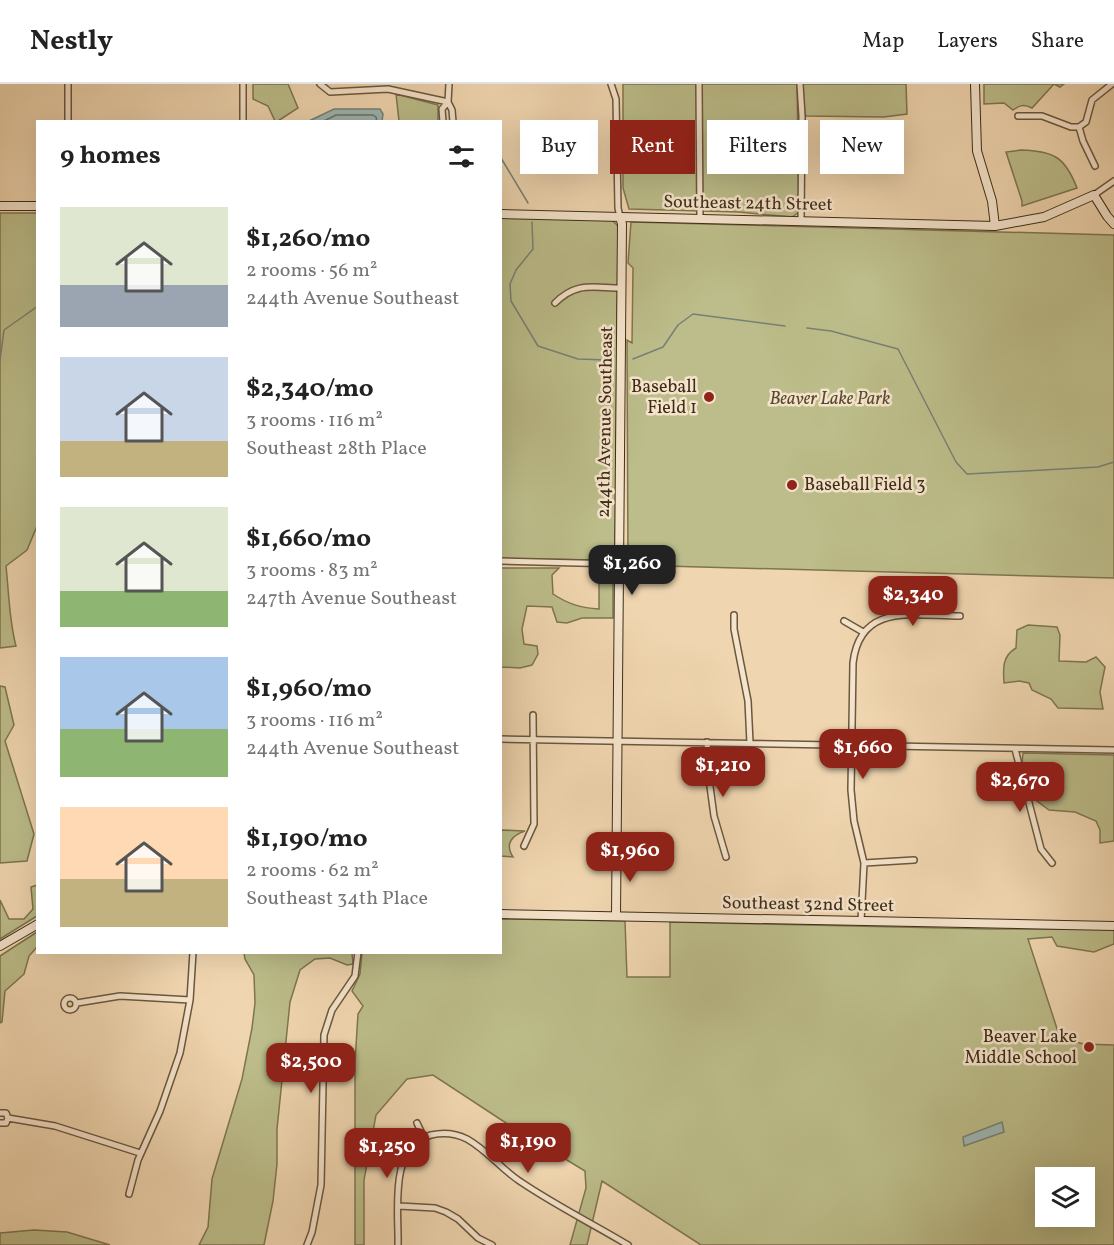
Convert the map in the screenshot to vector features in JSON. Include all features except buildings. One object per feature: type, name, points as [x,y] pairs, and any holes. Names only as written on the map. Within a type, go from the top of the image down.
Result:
[{"type":"street","points":[[68,84],[68,120]]},
{"type":"street","points":[[243,84],[243,120]]},
{"type":"street","points":[[320,84],[326,90],[336,92],[388,89],[448,102]]},
{"type":"street","points":[[449,84],[448,102],[453,120]]},
{"type":"street","points":[[611,84],[616,99],[620,217]]},
{"type":"street","points":[[699,84],[700,218]]},
{"type":"street","points":[[800,84],[801,220]]},
{"type":"street","points":[[975,84],[977,151],[992,201],[995,225]]},
{"type":"street","points":[[1018,116],[1042,116],[1071,127],[1079,127],[1086,122],[1092,100],[1112,84]]},
{"type":"street","points":[[442,120],[442,109],[448,102]]},
{"type":"street","points":[[1079,127],[1095,166]]},
{"type":"street","points":[[1114,181],[1094,195],[1114,224]]},
{"type":"street","name":"Southeast 24th Street","points":[[502,214],[995,225],[1044,218],[1094,195]]},
{"type":"street","points":[[0,206],[36,206]]},
{"type":"street","name":"244th Avenue Southeast","points":[[616,916],[622,288],[622,224],[620,217]]},
{"type":"street","points":[[555,303],[569,291],[579,288],[622,288]]},
{"type":"street","points":[[502,561],[619,564]]},
{"type":"street","points":[[734,615],[734,629],[748,701],[750,743]]},
{"type":"street","points":[[861,921],[864,863],[852,808],[853,663],[856,643],[872,624],[887,617],[960,616]]},
{"type":"street","points":[[844,621],[863,632]]},
{"type":"street","points":[[524,846],[534,824],[533,715]]},
{"type":"street","points":[[502,739],[1114,750]]},
{"type":"street","points":[[707,742],[714,816],[726,857]]},
{"type":"street","points":[[1015,749],[1041,849],[1052,863]]},
{"type":"street","points":[[864,863],[914,860]]},
{"type":"street","name":"Southeast 32nd Street","points":[[502,914],[1114,926]]},
{"type":"street","points":[[0,946],[36,925]]},
{"type":"street","points":[[129,1194],[140,1154],[160,1111],[180,1053],[189,1000],[193,954]]},
{"type":"street","points":[[307,1245],[321,1185],[324,1035],[332,1010],[355,976],[358,954]]},
{"type":"street","points":[[77,1003],[120,996],[189,1000]]},
{"type":"street","points":[[0,1113],[6,1113],[8,1118]]},
{"type":"street","points":[[8,1118],[55,1126],[140,1154]]},
{"type":"street","points":[[0,1124],[6,1123],[8,1118]]},
{"type":"street","points":[[417,1123],[425,1137]]},
{"type":"street","points":[[398,1245],[399,1181],[402,1162],[409,1150],[425,1137],[444,1133],[464,1138],[519,1182],[628,1245]]},
{"type":"street","points":[[399,1206],[440,1209],[458,1219],[472,1234],[492,1245]]},
{"type":"green space","points":[[253,84],[288,84],[298,108],[280,120],[275,120],[268,106],[253,99]]},
{"type":"green space","points":[[623,84],[797,84],[798,120],[707,120],[707,174],[798,174],[799,212],[792,217],[738,212],[629,209],[623,188],[623,174],[695,174],[695,120],[623,120]]},
{"type":"green space","points":[[802,84],[906,84],[907,114],[884,117],[806,116],[802,105]]},
{"type":"green space","points":[[984,84],[1054,84],[1032,108],[1022,106],[1013,110],[1004,103],[984,104]]},
{"type":"green space","points":[[396,94],[438,105],[438,120],[399,120]]},
{"type":"green space","points":[[1021,150],[1042,152],[1057,158],[1068,169],[1077,188],[1022,206],[1006,152]]},
{"type":"green space","points":[[0,213],[36,213],[36,528],[27,550],[6,566],[16,646],[0,648]]},
{"type":"green space","points":[[502,218],[612,220],[618,226],[615,555],[610,560],[502,559]]},
{"type":"green space","name":"Beaver Lake Park","points":[[631,222],[1114,235],[1114,578],[628,565],[627,340],[632,343],[633,268],[628,263]]},
{"type":"green space","points":[[601,567],[610,568],[613,576],[613,618],[582,618],[567,623],[557,622],[552,607],[527,606],[522,629],[524,644],[537,646],[538,654],[532,665],[520,668],[502,667],[502,568],[559,568],[552,575],[553,594],[575,605],[599,609]]},
{"type":"green space","points":[[1028,625],[1057,627],[1060,635],[1059,661],[1086,662],[1096,657],[1105,667],[1100,692],[1103,709],[1058,708],[1051,699],[1032,690],[1029,683],[1019,681],[1004,683],[1004,663],[1011,651],[1016,648],[1017,630]]},
{"type":"green space","points":[[0,686],[5,687],[14,725],[5,741],[34,834],[27,861],[0,863]]},
{"type":"green space","points":[[1023,753],[1114,755],[1114,841],[1100,843],[1100,830],[1096,821],[1075,812],[1049,810],[1033,798],[1022,764]]},
{"type":"green space","points":[[502,830],[525,831],[511,840],[509,848],[513,857],[502,856]]},
{"type":"green space","points":[[36,885],[36,917],[0,939],[0,900],[9,919],[24,919],[33,909],[31,887]]},
{"type":"green space","points":[[502,919],[625,921],[627,977],[670,977],[670,922],[988,929],[1114,929],[1114,944],[1094,952],[1057,946],[1052,937],[1028,939],[1060,1038],[1084,1044],[1114,1045],[1114,1245],[701,1245],[602,1181],[587,1245],[570,1245],[586,1188],[585,1171],[433,1075],[407,1079],[376,1115],[364,1180],[364,1245],[355,1245],[355,1062],[358,1014],[363,1006],[352,991],[360,974],[362,954],[502,954]]},
{"type":"green space","points":[[36,933],[36,948],[29,956],[24,974],[5,991],[2,1022],[0,1023],[0,956]]},
{"type":"green space","points":[[244,954],[352,954],[353,964],[347,965],[330,958],[315,959],[300,970],[290,1002],[277,1129],[277,1164],[273,1201],[264,1245],[199,1245],[208,1227],[212,1179],[242,1079],[252,1028],[255,1003],[254,975]]},
{"type":"green space","points":[[34,1230],[67,1232],[110,1245],[0,1245],[0,1233]]},
{"type":"water","points":[[334,109],[380,109],[383,114],[382,120],[311,120]]},
{"type":"water","points":[[1002,1122],[1004,1132],[964,1146],[963,1137]]},
{"type":"waterway","points":[[502,160],[528,203]]},
{"type":"waterway","points":[[532,222],[533,249],[516,270],[510,284],[511,301],[538,346],[578,359],[606,360]]},
{"type":"waterway","points":[[0,360],[4,330],[36,307]]},
{"type":"waterway","points":[[633,359],[663,347],[678,325],[693,314],[785,326]]},
{"type":"waterway","points":[[807,328],[831,331],[898,349],[956,462],[967,474],[1098,467],[1114,462]]},
{"type":"place","name":"Baseball Field 1","points":[[709,397]]},
{"type":"place","name":"Baseball Field 3","points":[[792,485]]},
{"type":"place","name":"Beaver Lake Middle School","points":[[1089,1047]]}]
